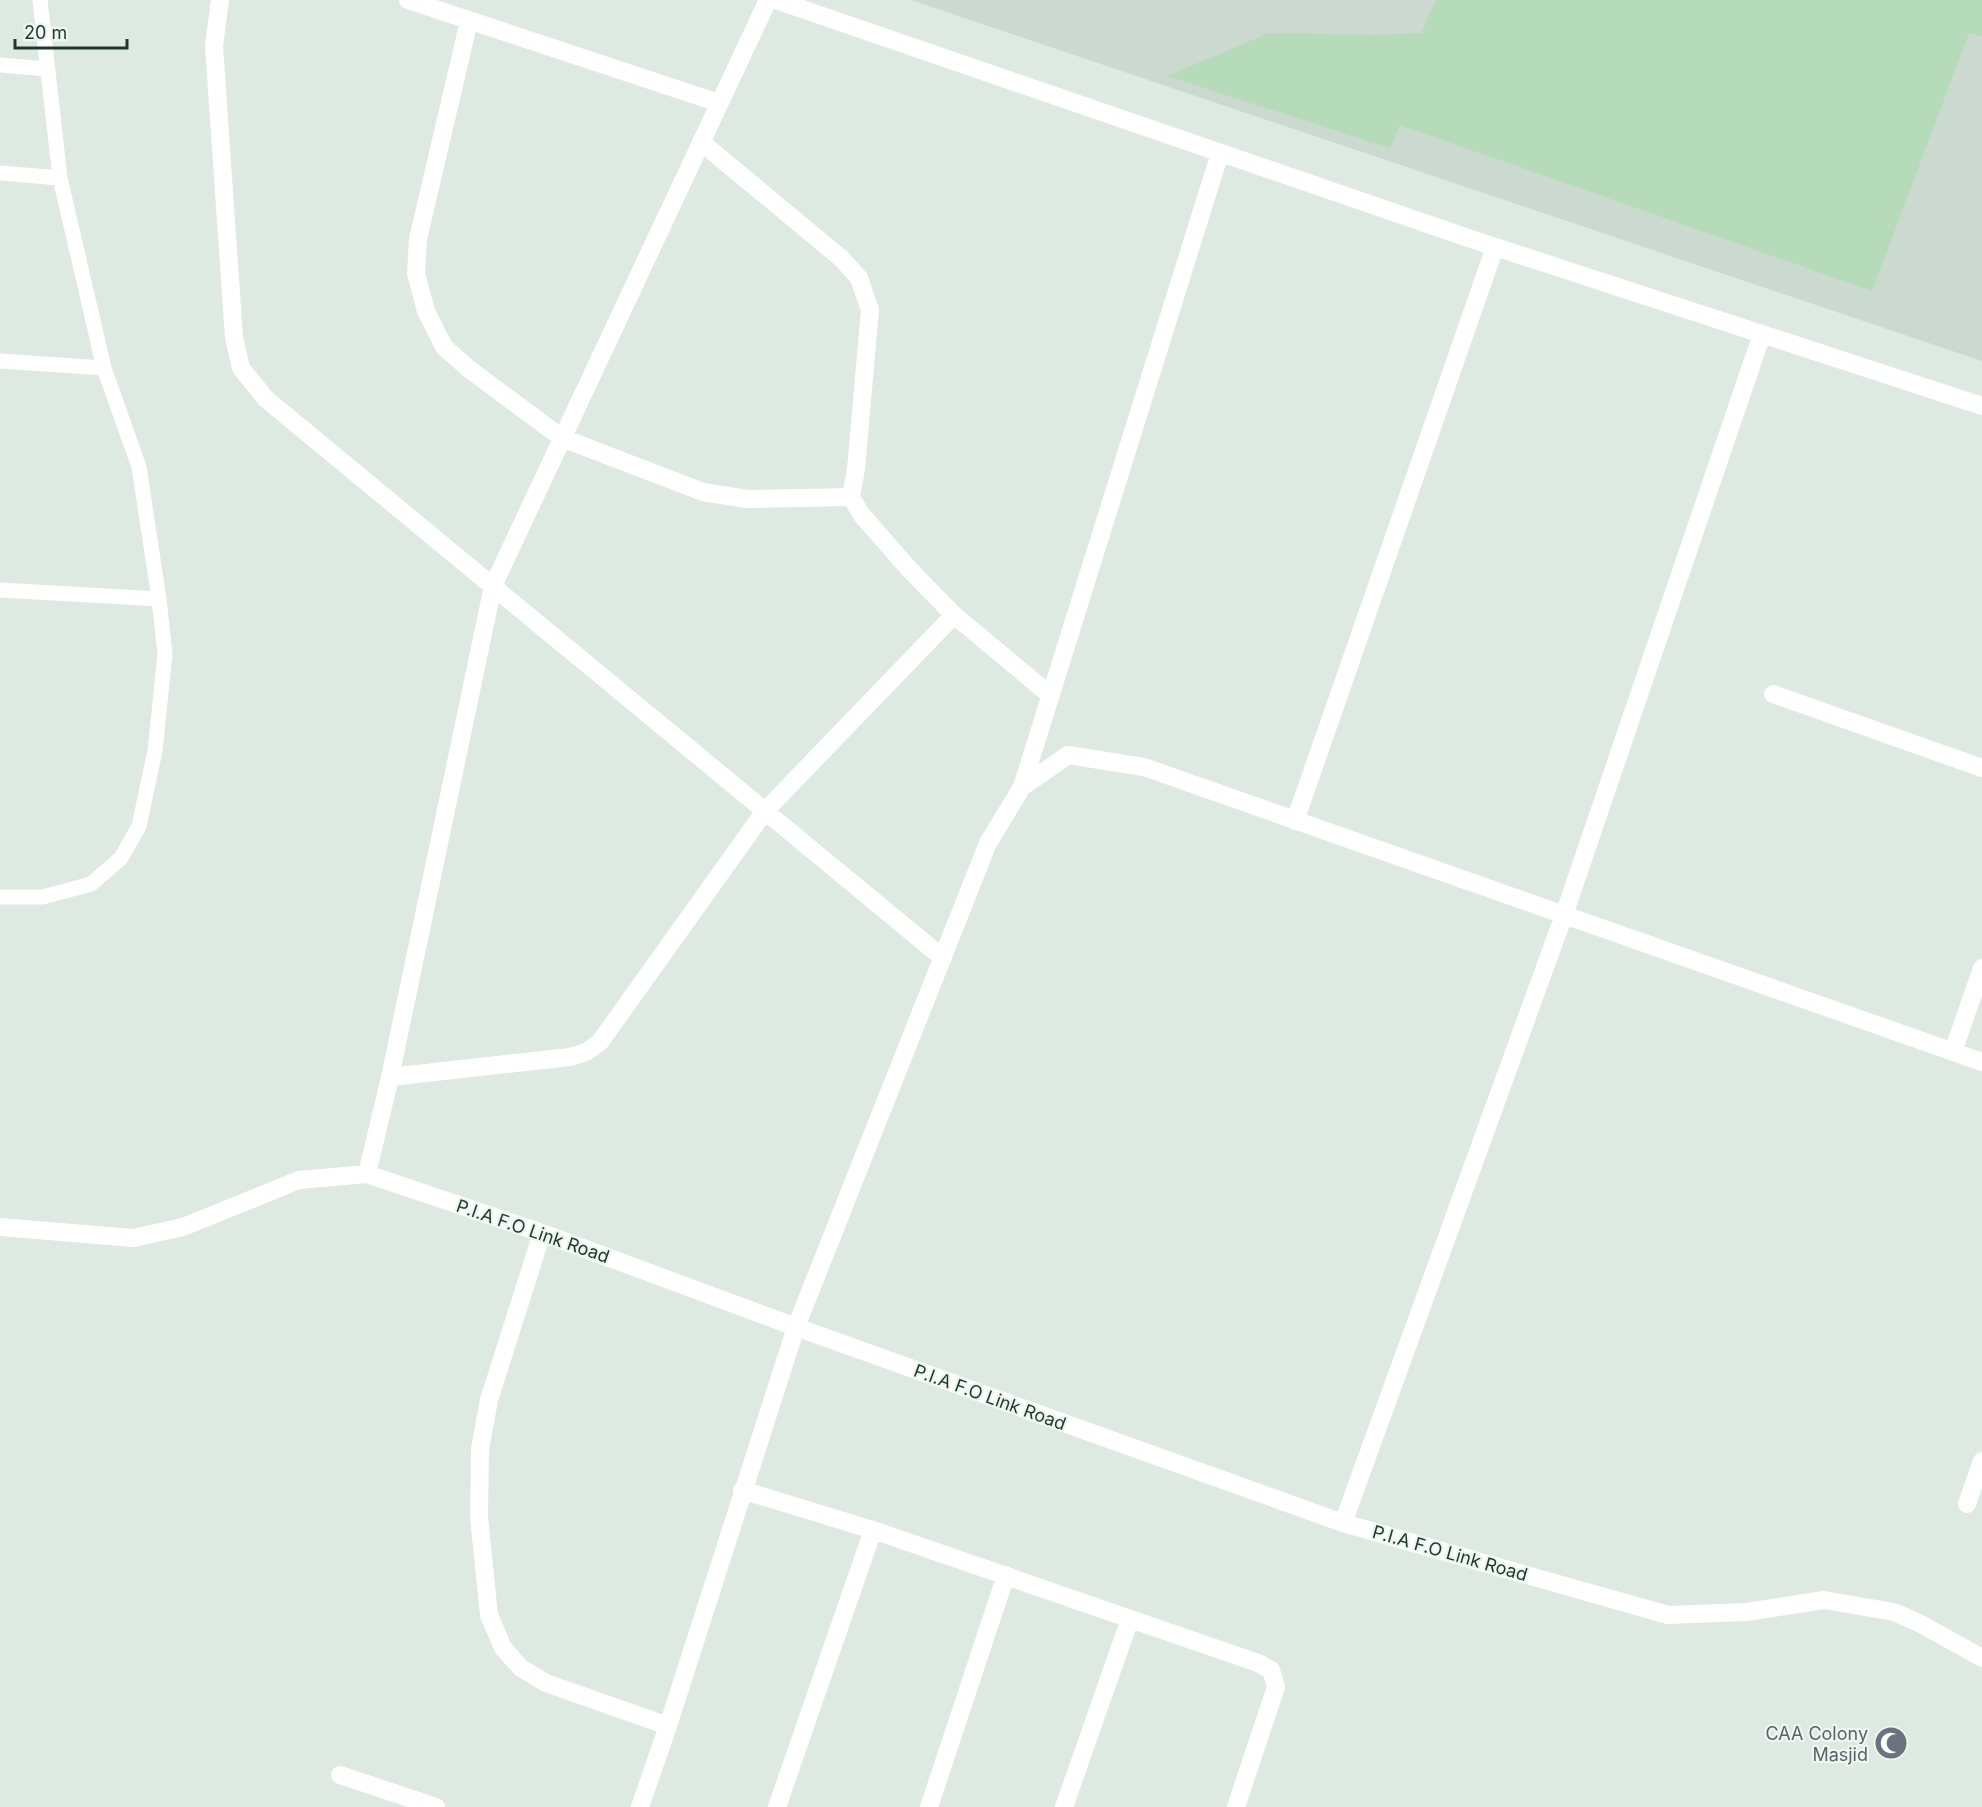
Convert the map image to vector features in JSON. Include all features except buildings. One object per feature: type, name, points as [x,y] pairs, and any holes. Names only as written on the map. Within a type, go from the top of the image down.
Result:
[{"type":"street","points":[[220,0],[214,46],[234,338],[241,368],[266,399],[943,958]]},
{"type":"street","points":[[408,0],[719,104]]},
{"type":"street","points":[[367,1174],[390,1077],[493,586],[768,0]]},
{"type":"street","points":[[776,0],[1494,247],[1982,406]]},
{"type":"street","points":[[469,21],[418,239],[416,274],[426,311],[444,347],[469,369],[562,438],[703,492],[747,499],[851,496]]},
{"type":"street","points":[[701,142],[842,259],[859,278],[870,310],[856,469],[851,496],[861,514],[910,570],[954,615],[1050,695]]},
{"type":"street","points":[[640,1807],[796,1327],[988,843],[1022,787],[1220,153]]},
{"type":"street","points":[[1295,821],[1494,247]]},
{"type":"street","points":[[1343,1523],[1564,915],[1762,334]]},
{"type":"street","points":[[390,1077],[570,1057],[586,1052],[600,1042],[765,811],[954,615]]},
{"type":"street","points":[[1773,694],[1982,768]]},
{"type":"street","points":[[1022,787],[1068,755],[1144,767],[1982,1062]]},
{"type":"street","points":[[1953,1052],[1982,968]]},
{"type":"street","name":"P.I.A F.O Link Road","points":[[0,1227],[133,1238],[183,1227],[299,1180],[367,1174],[542,1233],[796,1327],[1343,1523],[1668,1615],[1746,1612],[1824,1600],[1894,1612],[1919,1623],[1982,1658]]},
{"type":"street","points":[[542,1233],[489,1400],[480,1449],[479,1516],[489,1615],[503,1648],[521,1668],[546,1683],[668,1726]]},
{"type":"street","points":[[1967,1504],[1982,1461]]},
{"type":"street","points":[[742,1490],[873,1530],[1006,1575],[1258,1663],[1271,1670],[1276,1687],[1236,1807]]},
{"type":"street","points":[[777,1807],[873,1530]]},
{"type":"street","points":[[929,1807],[1006,1575]]},
{"type":"street","points":[[1064,1807],[1130,1619]]},
{"type":"street","points":[[340,1775],[436,1807]]},
{"type":"lane","points":[[0,897],[43,897],[91,884],[121,858],[139,826],[155,751],[165,654],[139,467],[104,368],[60,178],[40,0]]},
{"type":"lane","points":[[0,64],[48,69]]},
{"type":"lane","points":[[0,173],[60,178]]},
{"type":"lane","points":[[0,361],[104,368]]},
{"type":"lane","points":[[0,590],[159,598]]},
{"type":"shaded area","points":[[911,0],[1982,0],[1982,361]]},
{"type":"green space","points":[[1436,0],[1982,0],[1982,36],[1969,33],[1872,291],[1400,125],[1390,148],[1167,76],[1269,33],[1376,35],[1421,33]]},
{"type":"place","name":"CAA Colony Masjid","points":[[1891,1743]]}]
